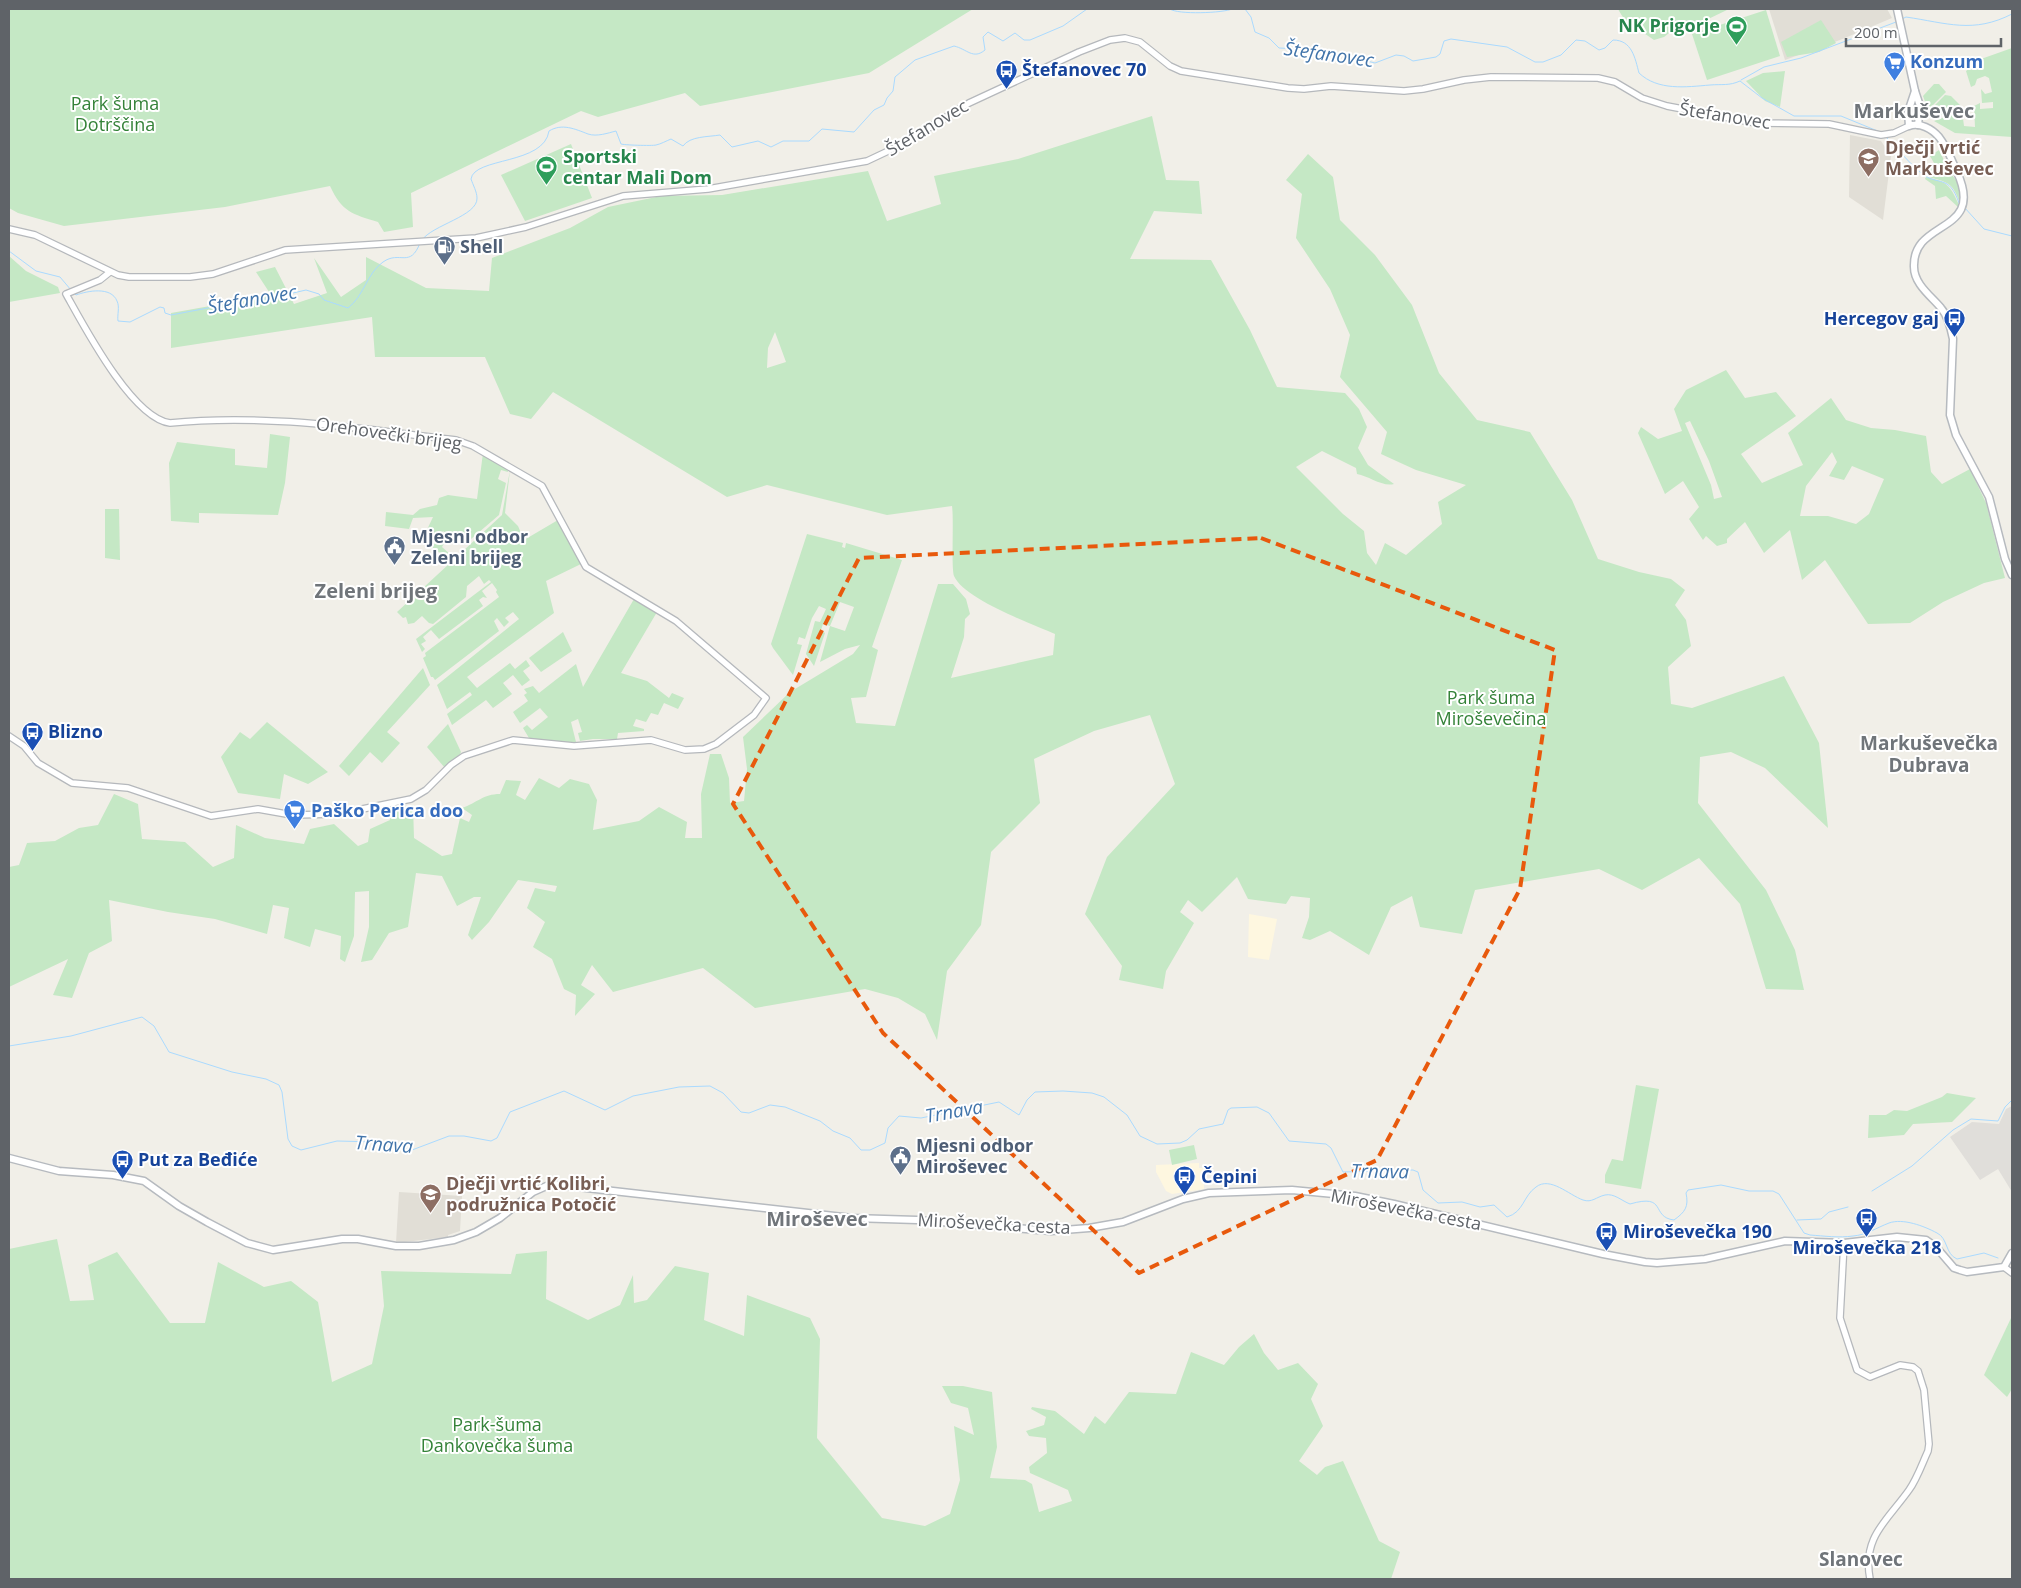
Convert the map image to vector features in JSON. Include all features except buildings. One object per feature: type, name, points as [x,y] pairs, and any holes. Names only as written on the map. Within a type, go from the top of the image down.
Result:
[{"type":"main road","points":[[1897,9],[1915,90],[1920,104],[1918,125]]},
{"type":"main road","points":[[1915,90],[1910,104],[1909,126],[1918,125],[1928,128],[1939,137],[1960,179],[1964,194],[1963,207],[1923,242],[1917,250],[1914,268],[1916,278],[1942,309],[1952,330],[1950,415],[1956,435],[1989,496],[2005,559],[2012,575]]},
{"type":"main road","points":[[1910,104],[1920,104]]},
{"type":"main road","name":"Miroševečka cesta","points":[[9,1158],[59,1171],[113,1175],[144,1181],[179,1206],[207,1222],[247,1243],[273,1250],[342,1239],[358,1239],[396,1246],[419,1246],[454,1240],[476,1232],[500,1218],[533,1192],[551,1184],[852,1218],[917,1220],[1051,1231],[1089,1228],[1124,1222],[1183,1199],[1209,1193],[1292,1190],[1355,1196],[1386,1202],[1602,1254],[1657,1263],[1705,1259],[1785,1241],[1844,1244],[1897,1237],[1921,1238],[1931,1243],[1948,1262],[1967,1272],[2004,1267]]},
{"type":"main road","points":[[2004,1267],[2012,1253]]},
{"type":"street","name":"Štefanovec","points":[[110,272],[129,277],[190,277],[213,274],[285,250],[455,241],[501,234],[623,196],[708,188],[867,161],[903,144],[969,103],[1079,52],[1118,39],[1130,39],[1145,44],[1163,61],[1181,71],[1288,88],[1304,89],[1331,86],[1404,91],[1491,77],[1598,78],[1615,82],[1650,101],[1756,124],[1829,124],[1881,135],[1909,126]]},
{"type":"street","points":[[9,229],[35,235],[110,272]]},
{"type":"street","name":"Orehovečki brijeg","points":[[9,736],[24,746],[38,762],[67,781],[80,785],[111,785],[134,789],[211,816],[258,809],[292,815],[344,814],[410,799],[426,790],[451,765],[464,756],[513,740],[574,746],[651,740],[685,750],[704,749],[716,744],[754,715],[766,698],[676,621],[586,567],[542,486],[481,451],[456,440],[308,422],[268,419],[163,422],[120,383],[70,292],[100,280],[110,272]]},
{"type":"street","points":[[1844,1244],[1840,1318],[1853,1361],[1857,1370],[1870,1377],[1900,1365],[1913,1367],[1918,1371],[1924,1390],[1929,1444],[1928,1451],[1910,1490],[1885,1519],[1870,1545],[1867,1565],[1870,1579]]},
{"type":"street","points":[[2004,1267],[2012,1273]]},
{"type":"highlighted area","points":[[1261,538],[1555,650],[1520,889],[1377,1160],[1139,1273],[883,1033],[733,804],[859,558]]},
{"type":"shaded area","points":[[1769,9],[1887,9],[1892,18],[1785,60]]},
{"type":"shaded area","name":"Dječji vrtić Markuševec","points":[[1850,135],[1881,141],[1891,156],[1883,220],[1849,197]]},
{"type":"shaded area","points":[[1249,914],[1277,919],[1269,960],[1248,957]]},
{"type":"shaded area","points":[[2012,1106],[2012,1192],[1998,1169],[1980,1180],[1950,1137],[1972,1122],[1999,1124],[2006,1109]]},
{"type":"shaded area","points":[[1199,1163],[1199,1168],[1204,1168],[1204,1189],[1172,1194],[1166,1191],[1156,1172],[1156,1165]]},
{"type":"shaded area","name":"Dječji vrtić Kolibri, podružnica Potočić","points":[[399,1192],[462,1196],[460,1231],[448,1235],[448,1237],[396,1243]]},
{"type":"green space","name":"Park šuma Dotrščina","points":[[9,9],[973,9],[869,73],[700,106],[685,93],[598,117],[581,111],[411,193],[413,227],[384,232],[378,222],[361,217],[344,207],[334,195],[330,186],[225,207],[64,226],[18,213],[9,208]]},
{"type":"green space","points":[[1618,9],[1729,9],[1700,23],[1700,28],[1673,30],[1664,37],[1654,40],[1629,24]]},
{"type":"green space","name":"NK Prigorje","points":[[1766,10],[1780,56],[1707,80],[1692,34]]},
{"type":"green space","points":[[1821,20],[1836,43],[1819,52],[1787,57],[1781,42]]},
{"type":"green space","points":[[2012,48],[2012,137],[1955,133],[1934,121],[1962,111],[1964,126],[1975,127],[1974,106],[1980,103],[1980,109],[1993,108],[1993,102],[1982,103],[1981,89],[1985,94],[1992,92],[1989,78],[1985,76],[1977,79],[1975,85],[1971,87],[1966,71],[1970,68],[1967,64]]},
{"type":"green space","points":[[1785,71],[1780,107],[1765,101],[1746,81],[1763,73]]},
{"type":"green space","points":[[1934,84],[1939,84],[1946,92],[1928,110],[1923,96]]},
{"type":"green space","points":[[1945,95],[1951,96],[1961,106],[1960,109],[1938,116],[1945,109],[1936,111],[1934,106]]},
{"type":"green space","name":"Park šuma Miroševečina","points":[[1152,116],[1166,180],[1199,181],[1202,214],[1154,211],[1130,259],[1211,260],[1250,330],[1277,387],[1345,393],[1359,409],[1367,427],[1358,448],[1368,465],[1394,484],[1380,483],[1357,474],[1356,468],[1322,451],[1296,467],[1343,514],[1364,531],[1367,553],[1376,565],[1385,543],[1406,555],[1442,524],[1438,502],[1466,485],[1416,470],[1381,454],[1387,432],[1340,377],[1350,335],[1330,289],[1296,238],[1302,194],[1286,180],[1308,154],[1333,177],[1340,220],[1375,255],[1412,305],[1439,373],[1477,420],[1530,432],[1572,500],[1598,559],[1639,572],[1671,579],[1685,590],[1675,605],[1686,620],[1691,646],[1668,667],[1671,704],[1692,708],[1784,676],[1819,743],[1828,828],[1765,768],[1731,752],[1700,757],[1698,803],[1766,890],[1795,950],[1804,990],[1766,989],[1740,904],[1699,858],[1642,890],[1599,869],[1475,890],[1462,934],[1420,927],[1412,896],[1391,907],[1369,955],[1330,931],[1310,940],[1302,938],[1309,917],[1310,898],[1291,896],[1286,904],[1248,899],[1237,877],[1202,912],[1188,900],[1180,912],[1194,923],[1166,971],[1163,989],[1119,980],[1122,966],[1085,914],[1107,857],[1175,784],[1150,715],[1094,731],[1034,759],[1040,803],[991,852],[981,925],[947,971],[937,1040],[925,1014],[898,998],[865,989],[755,1008],[703,968],[613,992],[592,965],[581,985],[595,994],[575,1016],[576,995],[564,989],[552,959],[533,947],[545,922],[527,908],[535,888],[555,892],[557,886],[518,880],[489,922],[472,940],[468,935],[481,897],[474,897],[457,906],[442,876],[416,873],[408,927],[389,933],[372,960],[361,962],[369,927],[369,891],[355,892],[354,936],[345,962],[340,959],[341,936],[315,929],[310,947],[284,938],[289,908],[273,905],[267,934],[215,919],[109,900],[112,941],[89,953],[72,998],[53,995],[68,959],[9,987],[9,867],[19,865],[27,843],[55,841],[79,828],[98,825],[114,794],[138,804],[142,839],[185,842],[213,867],[234,858],[236,825],[265,838],[304,844],[310,829],[334,824],[358,846],[368,842],[370,829],[390,820],[388,811],[413,805],[414,838],[442,856],[452,854],[460,818],[469,822],[472,815],[462,808],[484,797],[500,794],[506,780],[521,781],[516,795],[525,800],[539,778],[559,788],[570,779],[589,784],[597,800],[593,830],[639,821],[659,807],[687,822],[685,838],[702,838],[701,794],[710,754],[721,754],[729,778],[730,803],[744,801],[747,769],[743,737],[790,692],[853,654],[860,645],[845,649],[820,662],[830,626],[823,624],[821,630],[825,633],[814,666],[806,654],[815,621],[820,622],[826,609],[819,606],[812,618],[805,639],[799,637],[797,644],[802,645],[793,675],[771,644],[807,534],[843,543],[842,547],[845,548],[846,543],[902,560],[872,647],[878,650],[866,697],[851,698],[856,723],[895,726],[938,584],[953,584],[966,599],[970,614],[965,619],[964,637],[951,678],[1053,655],[1055,634],[984,602],[960,585],[954,576],[952,506],[887,515],[767,485],[727,497],[553,392],[531,419],[510,414],[485,357],[375,357],[372,317],[171,348],[171,313],[271,295],[256,272],[275,267],[294,304],[327,293],[314,258],[341,297],[366,280],[366,257],[426,288],[489,291],[492,258],[570,228],[608,207],[661,196],[722,195],[868,171],[887,221],[941,204],[934,176],[1018,159]],"holes":[[[775,332],[786,362],[767,368],[768,348]],[[840,602],[854,607],[845,631],[830,626]]]},
{"type":"green space","name":"Sportski centar Mali Dom","points":[[571,144],[592,198],[525,221],[501,175]]},
{"type":"green space","points":[[1939,150],[1946,164],[1943,165],[1945,169],[1948,169],[1958,183],[1962,200],[1959,201],[1953,189],[1947,183],[1926,176],[1934,163],[1930,156]]},
{"type":"green space","points":[[1926,177],[1947,185],[1956,198],[1958,207],[1946,196],[1936,199],[1935,186],[1925,179]]},
{"type":"green space","points":[[9,256],[26,271],[58,287],[60,293],[9,302]]},
{"type":"green space","points":[[1726,370],[1745,398],[1776,392],[1796,416],[1741,454],[1762,483],[1803,465],[1788,433],[1831,398],[1846,420],[1871,428],[1926,436],[1931,472],[1942,484],[1970,469],[1986,503],[2005,578],[1984,583],[1943,602],[1910,623],[1868,624],[1825,560],[1802,580],[1790,530],[1764,553],[1745,522],[1727,539],[1727,543],[1717,546],[1706,536],[1703,540],[1689,519],[1699,507],[1683,481],[1665,494],[1638,433],[1641,427],[1658,439],[1682,431],[1674,409],[1686,390]],"holes":[[[1690,421],[1709,461],[1722,497],[1714,499],[1711,485],[1685,423]],[[1832,452],[1837,462],[1829,476],[1844,480],[1852,466],[1884,479],[1869,514],[1856,524],[1828,516],[1800,516],[1806,486]]]},
{"type":"green space","points":[[270,434],[290,437],[285,483],[278,515],[199,513],[199,523],[171,521],[169,463],[177,442],[235,449],[235,465],[267,468]]},
{"type":"green space","points":[[483,453],[507,467],[508,472],[501,470],[498,479],[506,483],[499,515],[464,545],[443,531],[441,534],[447,538],[442,547],[451,555],[449,558],[432,548],[435,543],[424,536],[433,517],[413,518],[409,529],[385,526],[386,512],[413,515],[420,509],[437,505],[439,498],[448,495],[477,499]]},
{"type":"green space","points":[[510,470],[505,513],[518,526],[524,540],[558,520],[581,564],[546,581],[554,613],[467,677],[477,688],[510,663],[515,669],[526,660],[530,666],[523,671],[530,680],[522,686],[513,675],[503,683],[512,694],[493,708],[486,700],[452,725],[447,714],[472,695],[470,692],[447,709],[437,685],[519,619],[513,612],[505,618],[509,622],[504,627],[497,618],[494,621],[499,631],[435,680],[431,677],[423,658],[426,656],[425,653],[499,597],[496,592],[497,590],[492,583],[482,591],[487,598],[483,597],[479,600],[483,606],[439,639],[431,630],[423,637],[426,641],[421,644],[425,649],[422,652],[416,639],[491,582],[489,580],[484,584],[479,576],[467,586],[466,597],[433,624],[429,623],[422,616],[414,623],[408,624],[406,617],[403,618],[397,612],[502,515]]},
{"type":"green space","points":[[105,509],[119,509],[120,560],[105,558]]},
{"type":"green space","points":[[634,599],[657,612],[621,673],[647,681],[669,698],[672,693],[684,698],[678,709],[664,703],[658,715],[651,713],[646,722],[636,719],[633,726],[644,729],[644,731],[618,733],[617,739],[580,741],[578,733],[582,732],[578,719],[571,722],[576,742],[574,744],[529,738],[523,728],[527,725],[532,730],[548,717],[540,708],[520,723],[513,712],[528,701],[524,695],[527,693],[524,689],[533,686],[539,693],[576,664],[583,687]]},
{"type":"green space","points":[[563,632],[572,651],[541,672],[529,658]]},
{"type":"green space","points":[[423,668],[430,685],[387,732],[400,743],[382,763],[370,752],[349,776],[339,766]]},
{"type":"green space","points":[[267,722],[328,772],[308,784],[284,774],[280,799],[238,793],[221,757],[240,732],[250,739]]},
{"type":"green space","points":[[448,724],[461,752],[458,758],[445,768],[427,747]]},
{"type":"green space","points":[[1636,1085],[1659,1089],[1641,1189],[1605,1183],[1605,1175],[1612,1159],[1623,1161]]},
{"type":"green space","points":[[1947,1093],[1976,1098],[1952,1122],[1913,1124],[1904,1135],[1868,1138],[1869,1115],[1886,1115],[1894,1110],[1907,1111],[1942,1097]]},
{"type":"green space","points":[[1194,1145],[1197,1159],[1172,1165],[1169,1150]]},
{"type":"green space","name":"Park-šuma Dankovečka šuma","points":[[57,1239],[70,1301],[94,1300],[88,1265],[117,1252],[170,1323],[205,1323],[218,1262],[264,1287],[291,1281],[318,1302],[332,1382],[372,1364],[384,1306],[381,1271],[511,1274],[516,1254],[547,1251],[546,1299],[588,1320],[620,1305],[633,1275],[634,1303],[647,1300],[675,1266],[709,1273],[704,1320],[744,1336],[747,1295],[810,1318],[820,1339],[817,1438],[882,1518],[925,1526],[950,1514],[960,1480],[954,1426],[974,1435],[968,1408],[951,1403],[942,1386],[963,1386],[992,1392],[997,1447],[990,1478],[1025,1480],[1032,1484],[1039,1512],[1072,1501],[1068,1490],[1030,1473],[1029,1467],[1047,1453],[1046,1438],[1029,1436],[1026,1431],[1044,1425],[1046,1417],[1031,1409],[1032,1407],[1055,1411],[1084,1434],[1095,1416],[1105,1424],[1129,1392],[1176,1394],[1191,1352],[1224,1365],[1239,1347],[1254,1334],[1264,1353],[1278,1370],[1298,1363],[1318,1384],[1311,1399],[1323,1426],[1299,1461],[1317,1475],[1325,1467],[1343,1461],[1379,1541],[1400,1552],[1391,1579],[9,1579],[9,1249]]},
{"type":"green space","points":[[2012,1316],[2012,1389],[2007,1397],[1984,1375]]},
{"type":"waterway","name":"Štefanovec","points":[[422,240],[435,230],[463,215],[475,204],[477,196],[471,179],[475,172],[484,167],[535,150],[544,142],[549,131],[559,127],[595,135],[616,131],[621,144],[638,145],[656,145],[671,139],[683,146],[690,140],[720,135],[732,147],[758,141],[771,147],[783,141],[809,141],[822,129],[854,132],[874,110],[884,105],[893,91],[895,77],[915,60],[954,46],[973,54],[981,53],[985,50],[983,37],[988,32],[1003,41],[1015,33],[1024,40],[1030,40],[1063,26],[1087,9]]},
{"type":"waterway","name":"Štefanovec","points":[[1170,9],[1201,13],[1232,9]]},
{"type":"waterway","name":"Štefanovec","points":[[1245,9],[1251,17],[1255,32],[1269,38],[1279,48],[1300,49],[1326,57],[1339,54],[1375,63],[1396,55],[1404,56],[1413,61],[1436,57],[1440,54],[1444,41],[1451,39],[1507,47],[1535,62],[1543,62],[1561,55],[1576,40],[1585,41],[1599,50],[1605,48],[1613,40],[1619,41],[1629,46],[1639,73],[1655,83],[1682,87],[1729,84],[1740,81],[1762,98],[1794,116],[1841,116],[1880,132]]},
{"type":"waterway","points":[[1902,19],[1906,17],[1947,24],[1972,25],[1985,24],[2012,14]]},
{"type":"waterway","points":[[1741,80],[1764,67],[1801,58],[1896,22]]},
{"type":"waterway","name":"Štefanovec","points":[[1885,136],[1921,173],[1947,184],[1959,203]]},
{"type":"waterway","name":"Štefanovec","points":[[1964,207],[1984,229],[2012,236]]},
{"type":"waterway","name":"Štefanovec","points":[[74,293],[76,295],[98,291],[110,293],[118,303],[118,321],[130,322],[160,307],[164,308],[165,313],[171,315],[237,300],[267,299],[306,290],[319,294],[324,300],[348,308],[358,297],[373,272],[383,262],[389,259],[412,255],[420,243]]},
{"type":"waterway","name":"Štefanovec","points":[[9,251],[36,271],[60,277],[71,290]]},
{"type":"waterway","name":"Trnava","points":[[9,1046],[71,1036],[142,1017],[154,1026],[169,1052],[232,1072],[266,1079],[279,1085],[282,1092],[288,1139],[292,1146],[301,1150],[337,1141],[378,1142],[412,1150],[449,1136],[464,1136],[491,1141],[497,1138],[510,1112],[564,1091],[605,1110],[633,1096],[679,1087],[710,1086],[723,1093],[741,1112],[749,1113],[770,1105],[785,1107],[820,1121],[833,1131],[850,1138],[861,1150],[870,1150],[885,1143],[888,1128],[899,1116],[921,1118],[999,1102],[1019,1115],[1027,1100],[1035,1092],[1063,1091],[1092,1093],[1104,1097],[1127,1115],[1140,1136],[1157,1144],[1180,1143],[1187,1140],[1199,1129],[1223,1124],[1228,1110],[1231,1108],[1257,1107],[1269,1113],[1289,1141],[1326,1144],[1331,1148],[1343,1172],[1413,1170],[1418,1172],[1423,1190],[1438,1203],[1462,1202],[1480,1207],[1494,1205],[1507,1217],[1513,1215],[1520,1208],[1528,1195],[1536,1187],[1541,1184],[1547,1184],[1560,1188],[1586,1201],[1608,1195],[1615,1196],[1630,1204],[1650,1201],[1654,1203],[1662,1215],[1674,1220],[1685,1209],[1687,1202],[1686,1193],[1688,1190],[1721,1185],[1749,1191],[1773,1191],[1779,1194],[1804,1233],[1810,1235],[1853,1236],[1867,1233],[1889,1223],[1901,1221],[1926,1228],[1941,1235],[1950,1254],[1957,1259],[1984,1253],[1998,1258]]},
{"type":"waterway","points":[[1872,1191],[1912,1166],[1953,1130],[1971,1119],[1998,1121],[2005,1107],[2012,1100]]},
{"type":"waterway","points":[[1797,1220],[1821,1219],[1829,1212],[1848,1207]]},
{"type":"place","name":"NK Prigorje","points":[[1736,45]]},
{"type":"place","name":"Konzum","points":[[1894,81]]},
{"type":"place","name":"Štefanovec 70","points":[[1006,89]]},
{"type":"place","name":"Dječji vrtić Markuševec","points":[[1869,177]]},
{"type":"place","name":"Sportski centar Mali Dom","points":[[547,186]]},
{"type":"place","name":"Shell","points":[[444,266]]},
{"type":"place","name":"Hercegov gaj","points":[[1955,338]]},
{"type":"place","name":"Mjesni odbor Zeleni brijeg","points":[[395,566]]},
{"type":"place","name":"Blizno","points":[[32,751]]},
{"type":"place","name":"Paško Perica doo","points":[[295,830]]},
{"type":"place","name":"Mjesni odbor Miroševec","points":[[900,1175]]},
{"type":"place","name":"Put za Beđiće","points":[[122,1179]]},
{"type":"place","name":"Čepini","points":[[1185,1196]]},
{"type":"place","name":"Dječji vrtić Kolibri, podružnica Potočić","points":[[430,1213]]},
{"type":"place","name":"Miroševečka 218","points":[[1867,1237]]},
{"type":"place","name":"Miroševečka 190","points":[[1607,1251]]},
{"type":"district","name":"Markuševec","points":[[1914,111]]},
{"type":"district","name":"Zeleni brijeg","points":[[376,591]]},
{"type":"district","name":"Markuševečka Dubrava","points":[[1929,754]]},
{"type":"district","name":"Miroševec","points":[[817,1219]]},
{"type":"district","name":"Slanovec","points":[[1861,1559]]}]
